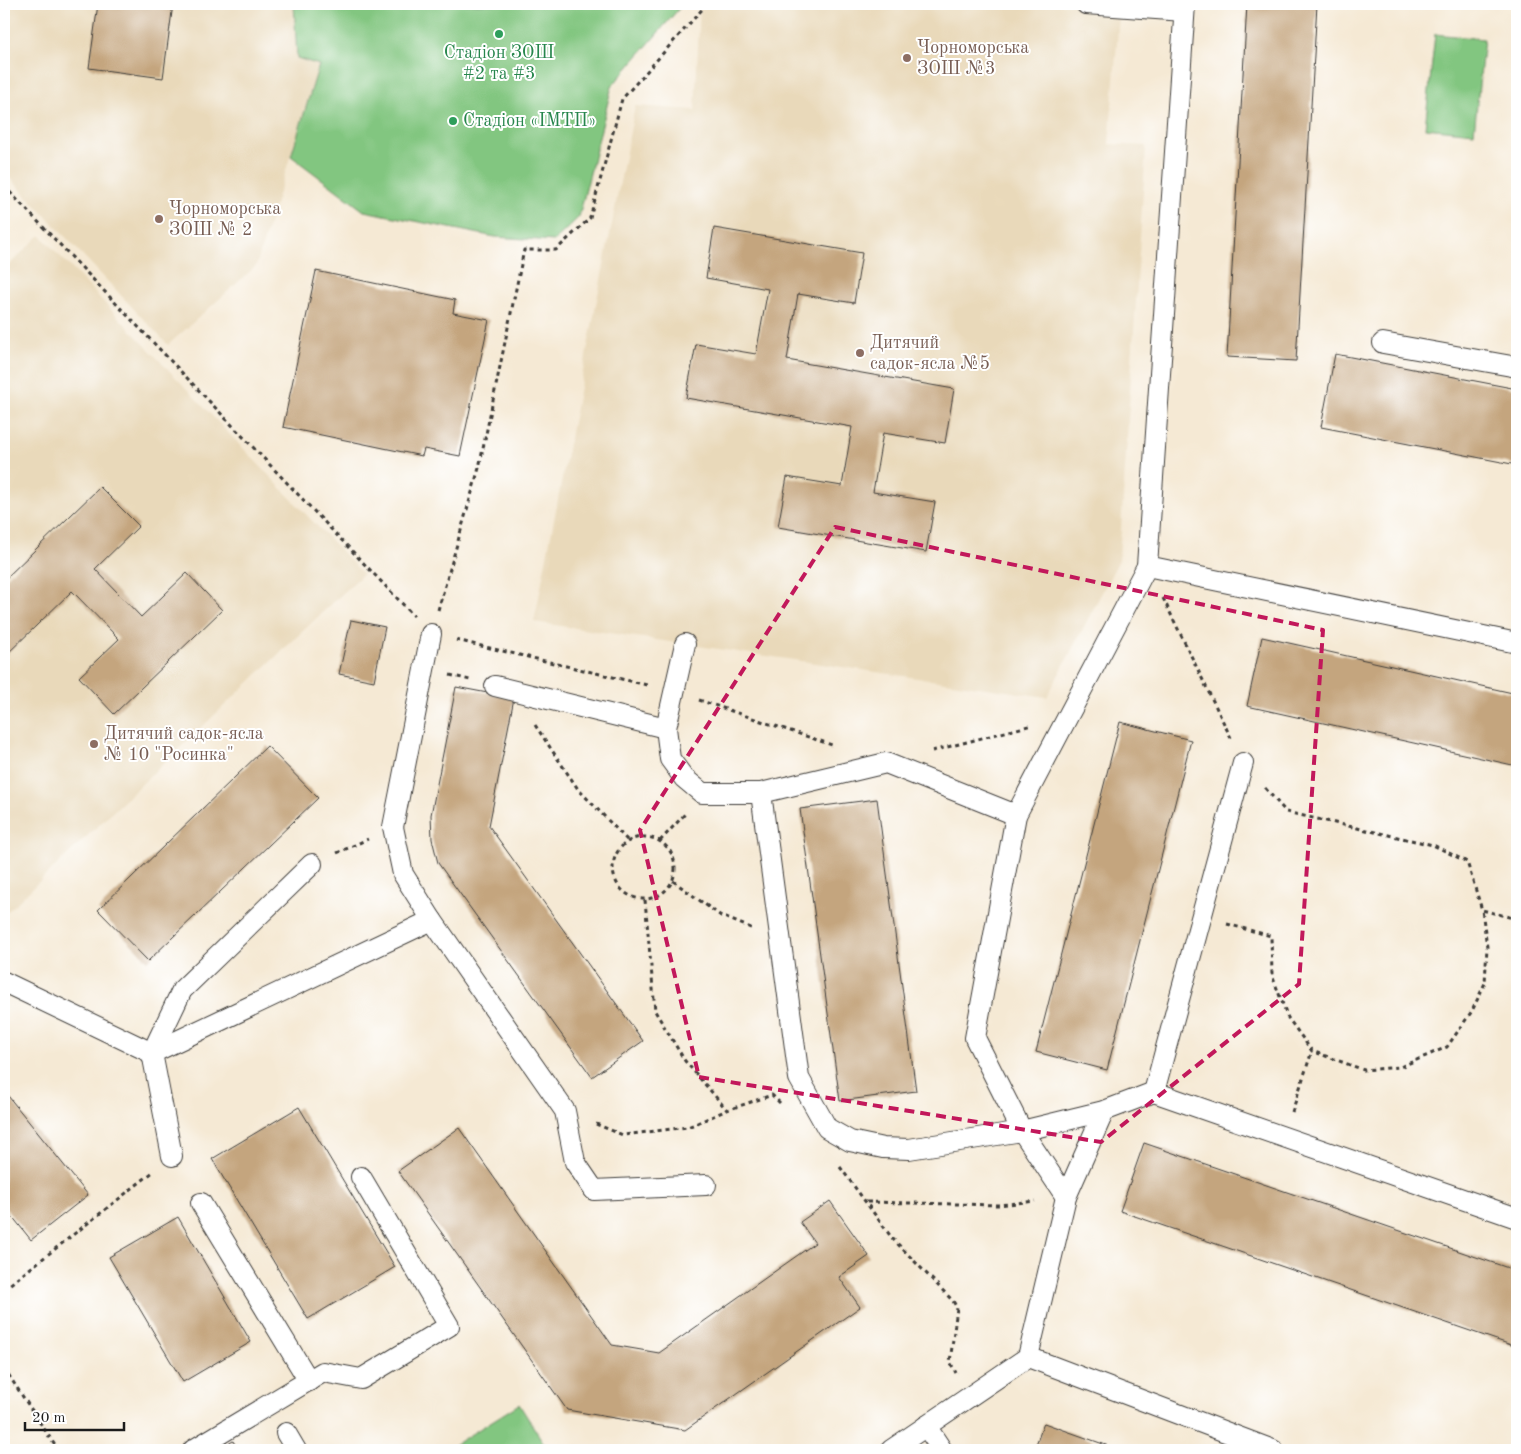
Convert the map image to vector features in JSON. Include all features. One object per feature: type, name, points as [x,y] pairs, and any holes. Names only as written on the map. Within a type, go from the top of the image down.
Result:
[{"type":"lane","points":[[1066,1198],[1022,1131],[975,1038],[1016,815],[1147,566],[1185,7],[1086,4]]},
{"type":"lane","points":[[1383,343],[1517,367]]},
{"type":"lane","points":[[1147,566],[1517,643]]},
{"type":"lane","points":[[431,634],[393,827],[403,874],[432,920],[565,1111],[575,1162],[594,1190],[706,1185]]},
{"type":"lane","points":[[685,644],[666,728],[670,758],[684,778],[702,793],[761,793],[886,764],[1016,815]]},
{"type":"lane","points":[[495,686],[666,728]]},
{"type":"lane","points":[[1154,1092],[1243,763]]},
{"type":"lane","points":[[761,793],[799,1078],[827,1128],[850,1141],[882,1148],[909,1149],[1022,1131],[1104,1111],[1154,1092],[1517,1218]]},
{"type":"lane","points":[[172,1156],[152,1053],[182,990],[312,864]]},
{"type":"lane","points":[[152,1053],[432,920]]},
{"type":"lane","points":[[4,982],[152,1053]]},
{"type":"lane","points":[[891,1450],[1028,1357],[1066,1198],[1104,1111]]},
{"type":"lane","points":[[193,1450],[323,1372],[361,1379],[449,1326],[361,1177]]},
{"type":"lane","points":[[201,1203],[308,1381]]},
{"type":"lane","points":[[1028,1357],[1273,1450]]},
{"type":"lane","points":[[926,1426],[942,1450]]},
{"type":"path","points":[[431,634],[479,468],[524,250],[556,250],[590,218],[622,99],[707,4]]},
{"type":"path","points":[[4,186],[431,634],[674,692],[840,748]]},
{"type":"path","points":[[1147,566],[1243,763],[1286,812],[1432,844],[1466,862],[1482,910],[1487,946],[1485,984],[1472,1010],[1447,1047],[1400,1067],[1364,1070],[1312,1051],[1288,1018],[1272,975],[1271,936],[1201,917]]},
{"type":"path","points":[[424,670],[495,686]]},
{"type":"path","points":[[516,691],[532,720],[578,789],[628,841]]},
{"type":"path","points":[[886,764],[1068,716]]},
{"type":"path","points":[[660,841],[702,793]]},
{"type":"path","points":[[312,864],[393,827]]},
{"type":"path","points":[[644,837],[660,841],[671,851],[676,866],[673,881],[662,894],[645,900],[629,896],[617,884],[613,869],[616,853],[628,841],[644,837]]},
{"type":"path","points":[[673,881],[721,916],[761,932],[780,934]]},
{"type":"path","points":[[645,900],[655,1011],[685,1061],[727,1110]]},
{"type":"path","points":[[1482,910],[1517,919]]},
{"type":"path","points":[[1284,1137],[1312,1051]]},
{"type":"path","points":[[565,1111],[623,1135],[688,1127],[727,1110],[772,1095],[785,1108]]},
{"type":"path","points":[[850,1141],[830,1154],[892,1238],[953,1300],[957,1308],[950,1362],[968,1397]]},
{"type":"path","points":[[4,1288],[172,1156]]},
{"type":"path","points":[[866,1202],[1000,1205],[1066,1198]]},
{"type":"path","points":[[4,1368],[58,1450]]},
{"type":"highlighted area","points":[[835,527],[1323,630],[1299,984],[1101,1142],[699,1077],[640,830]]},
{"type":"shaded area","name":"Чорноморська ЗОШ № 2","points":[[4,4],[294,4],[297,58],[319,64],[256,266],[168,345],[4,172]]},
{"type":"shaded area","name":"Дитячий садок-ясла №5","points":[[700,4],[1120,4],[1109,144],[1146,146],[1119,560],[1047,697],[534,622],[635,106],[695,110]]},
{"type":"shaded area","name":"Дитячий садок-ясла № 10 \"Росинка\"","points":[[40,235],[363,574],[4,915],[4,270]]},
{"type":"green space","name":"Стадіон «ІМТП»","points":[[294,4],[683,4],[612,86],[579,217],[554,241],[495,237],[364,211],[291,156],[319,65],[297,58]]},
{"type":"green space","points":[[1435,34],[1484,39],[1474,133],[1425,128]]},
{"type":"green space","points":[[519,1404],[548,1450],[446,1450]]},
{"type":"building","points":[[98,4],[173,4],[163,78],[89,68]]},
{"type":"building","points":[[1247,4],[1317,4],[1296,361],[1227,357]]},
{"type":"building","points":[[714,228],[862,253],[854,303],[798,294],[787,360],[954,389],[945,443],[883,433],[873,492],[935,502],[926,552],[778,527],[787,477],[842,486],[852,427],[686,398],[696,344],[756,354],[768,289],[706,278]]},
{"type":"building","points":[[316,271],[455,300],[453,313],[489,320],[460,456],[424,449],[422,456],[283,427]]},
{"type":"building","points":[[1335,354],[1517,389],[1517,465],[1321,427]]},
{"type":"building","points":[[100,487],[139,526],[95,569],[141,617],[187,573],[222,610],[114,714],[79,677],[119,639],[72,591],[4,657],[4,580]]},
{"type":"building","points":[[351,620],[385,627],[374,681],[339,674]]},
{"type":"building","points":[[1262,637],[1517,694],[1517,766],[1247,706]]},
{"type":"building","points":[[456,687],[514,698],[489,826],[643,1041],[592,1077],[438,863],[432,839],[431,815]]},
{"type":"building","points":[[1120,722],[1191,740],[1107,1070],[1036,1052]]},
{"type":"building","points":[[267,746],[318,798],[148,961],[98,910]]},
{"type":"building","points":[[877,799],[916,1091],[840,1101],[800,809]]},
{"type":"building","points":[[4,1091],[88,1195],[31,1240],[4,1206]]},
{"type":"building","points":[[299,1107],[395,1267],[308,1319],[212,1159]]},
{"type":"building","points":[[459,1128],[612,1345],[659,1353],[815,1243],[800,1222],[830,1201],[869,1256],[839,1277],[860,1307],[685,1430],[567,1410],[398,1171]]},
{"type":"building","points":[[1144,1143],[1517,1271],[1517,1347],[1120,1211]]},
{"type":"building","points":[[178,1217],[251,1342],[183,1382],[109,1257]]},
{"type":"building","points":[[1044,1423],[1120,1450],[1034,1450]]},
{"type":"building","points":[[233,1441],[238,1450],[218,1450]]},
{"type":"place","name":"Стадіон ЗОШ #2 та #3","points":[[499,34]]},
{"type":"place","name":"Чорноморська ЗОШ №3","points":[[907,58]]},
{"type":"place","name":"Стадіон «ІМТП»","points":[[453,121]]},
{"type":"place","name":"Чорноморська ЗОШ № 2","points":[[159,219]]},
{"type":"place","name":"Дитячий садок-ясла №5","points":[[860,353]]},
{"type":"place","name":"Дитячий садок-ясла № 10 \"Росинка\"","points":[[94,744]]}]
